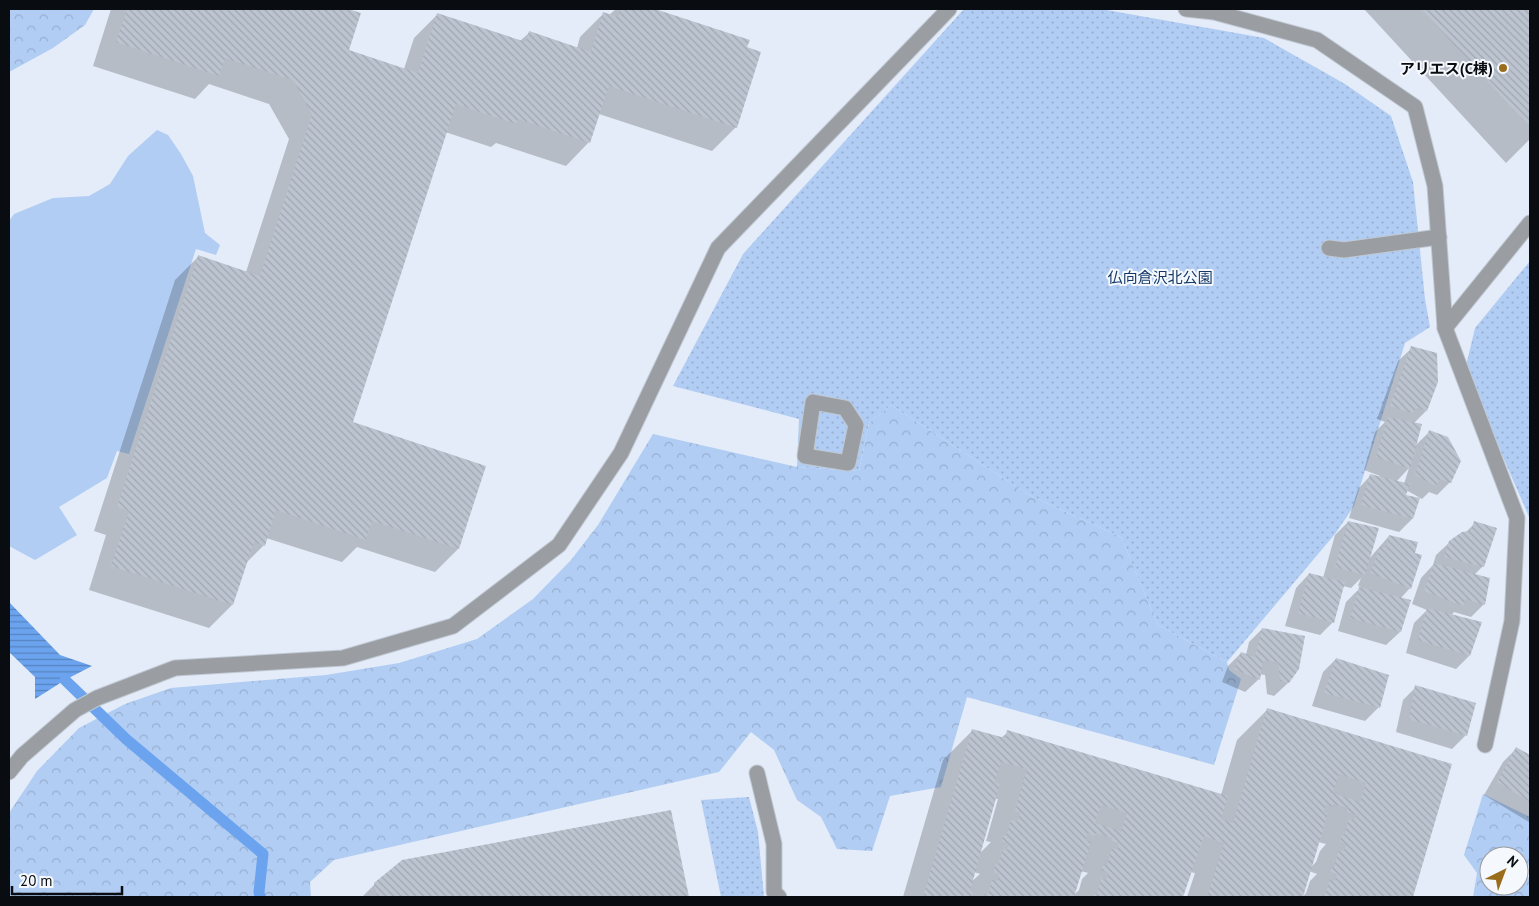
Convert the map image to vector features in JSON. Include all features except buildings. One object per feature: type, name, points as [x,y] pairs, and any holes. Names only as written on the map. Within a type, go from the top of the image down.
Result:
[{"type":"street","points":[[9,772],[22,756],[76,710],[97,698],[176,668],[344,658],[454,626],[559,545],[621,453],[718,248],[949,9]]},
{"type":"street","points":[[1186,9],[1214,12],[1317,40],[1415,107],[1435,186],[1445,328],[1516,518],[1512,621],[1485,744]]},
{"type":"street","points":[[1445,328],[1530,223]]},
{"type":"street","points":[[1329,248],[1344,250],[1439,237]]},
{"type":"street","points":[[813,402],[845,408],[856,426],[848,462],[805,456],[813,402]]},
{"type":"street","points":[[757,774],[774,844],[774,892],[779,897]]},
{"type":"green space","points":[[9,9],[94,9],[85,25],[53,48],[9,72]]},
{"type":"green space","name":"仏向倉沢北公園","points":[[964,9],[1101,9],[1264,38],[1345,84],[1391,116],[1413,182],[1425,299],[1430,327],[1405,343],[1354,506],[1335,534],[1227,662],[1158,625],[1121,537],[1029,495],[891,405],[869,423],[859,471],[797,467],[799,419],[673,386],[743,254]]},
{"type":"green space","points":[[157,130],[168,135],[181,154],[193,176],[205,233],[220,245],[216,255],[196,249],[129,454],[117,451],[107,478],[59,507],[77,535],[35,560],[9,546],[9,221],[14,214],[53,198],[89,196],[110,184],[128,156]]},
{"type":"green space","points":[[1530,261],[1530,519],[1465,370],[1475,328]]},
{"type":"green space","points":[[891,405],[1029,495],[1121,537],[1158,625],[1227,662],[1229,670],[1241,679],[1214,765],[967,697],[941,787],[890,796],[872,851],[837,849],[821,817],[797,800],[774,750],[751,732],[719,772],[334,860],[310,882],[311,897],[9,897],[9,813],[37,771],[79,728],[125,704],[171,688],[326,675],[399,663],[477,639],[533,599],[571,560],[598,525],[653,434],[797,467],[859,471],[869,423]]},
{"type":"green space","points":[[1483,794],[1530,817],[1530,861],[1529,864],[1529,846],[1479,846],[1479,896],[1529,896],[1529,878],[1530,897],[1473,897],[1477,873],[1464,855]]},
{"type":"green space","points":[[749,797],[758,832],[764,897],[721,897],[701,800]]},
{"type":"water","points":[[9,602],[60,655],[92,666],[35,699],[35,677],[9,652]]},
{"type":"waterway","points":[[65,680],[126,739],[263,854],[260,897]]},
{"type":"place","name":"アリエス(C棟)","points":[[1503,68]]}]
